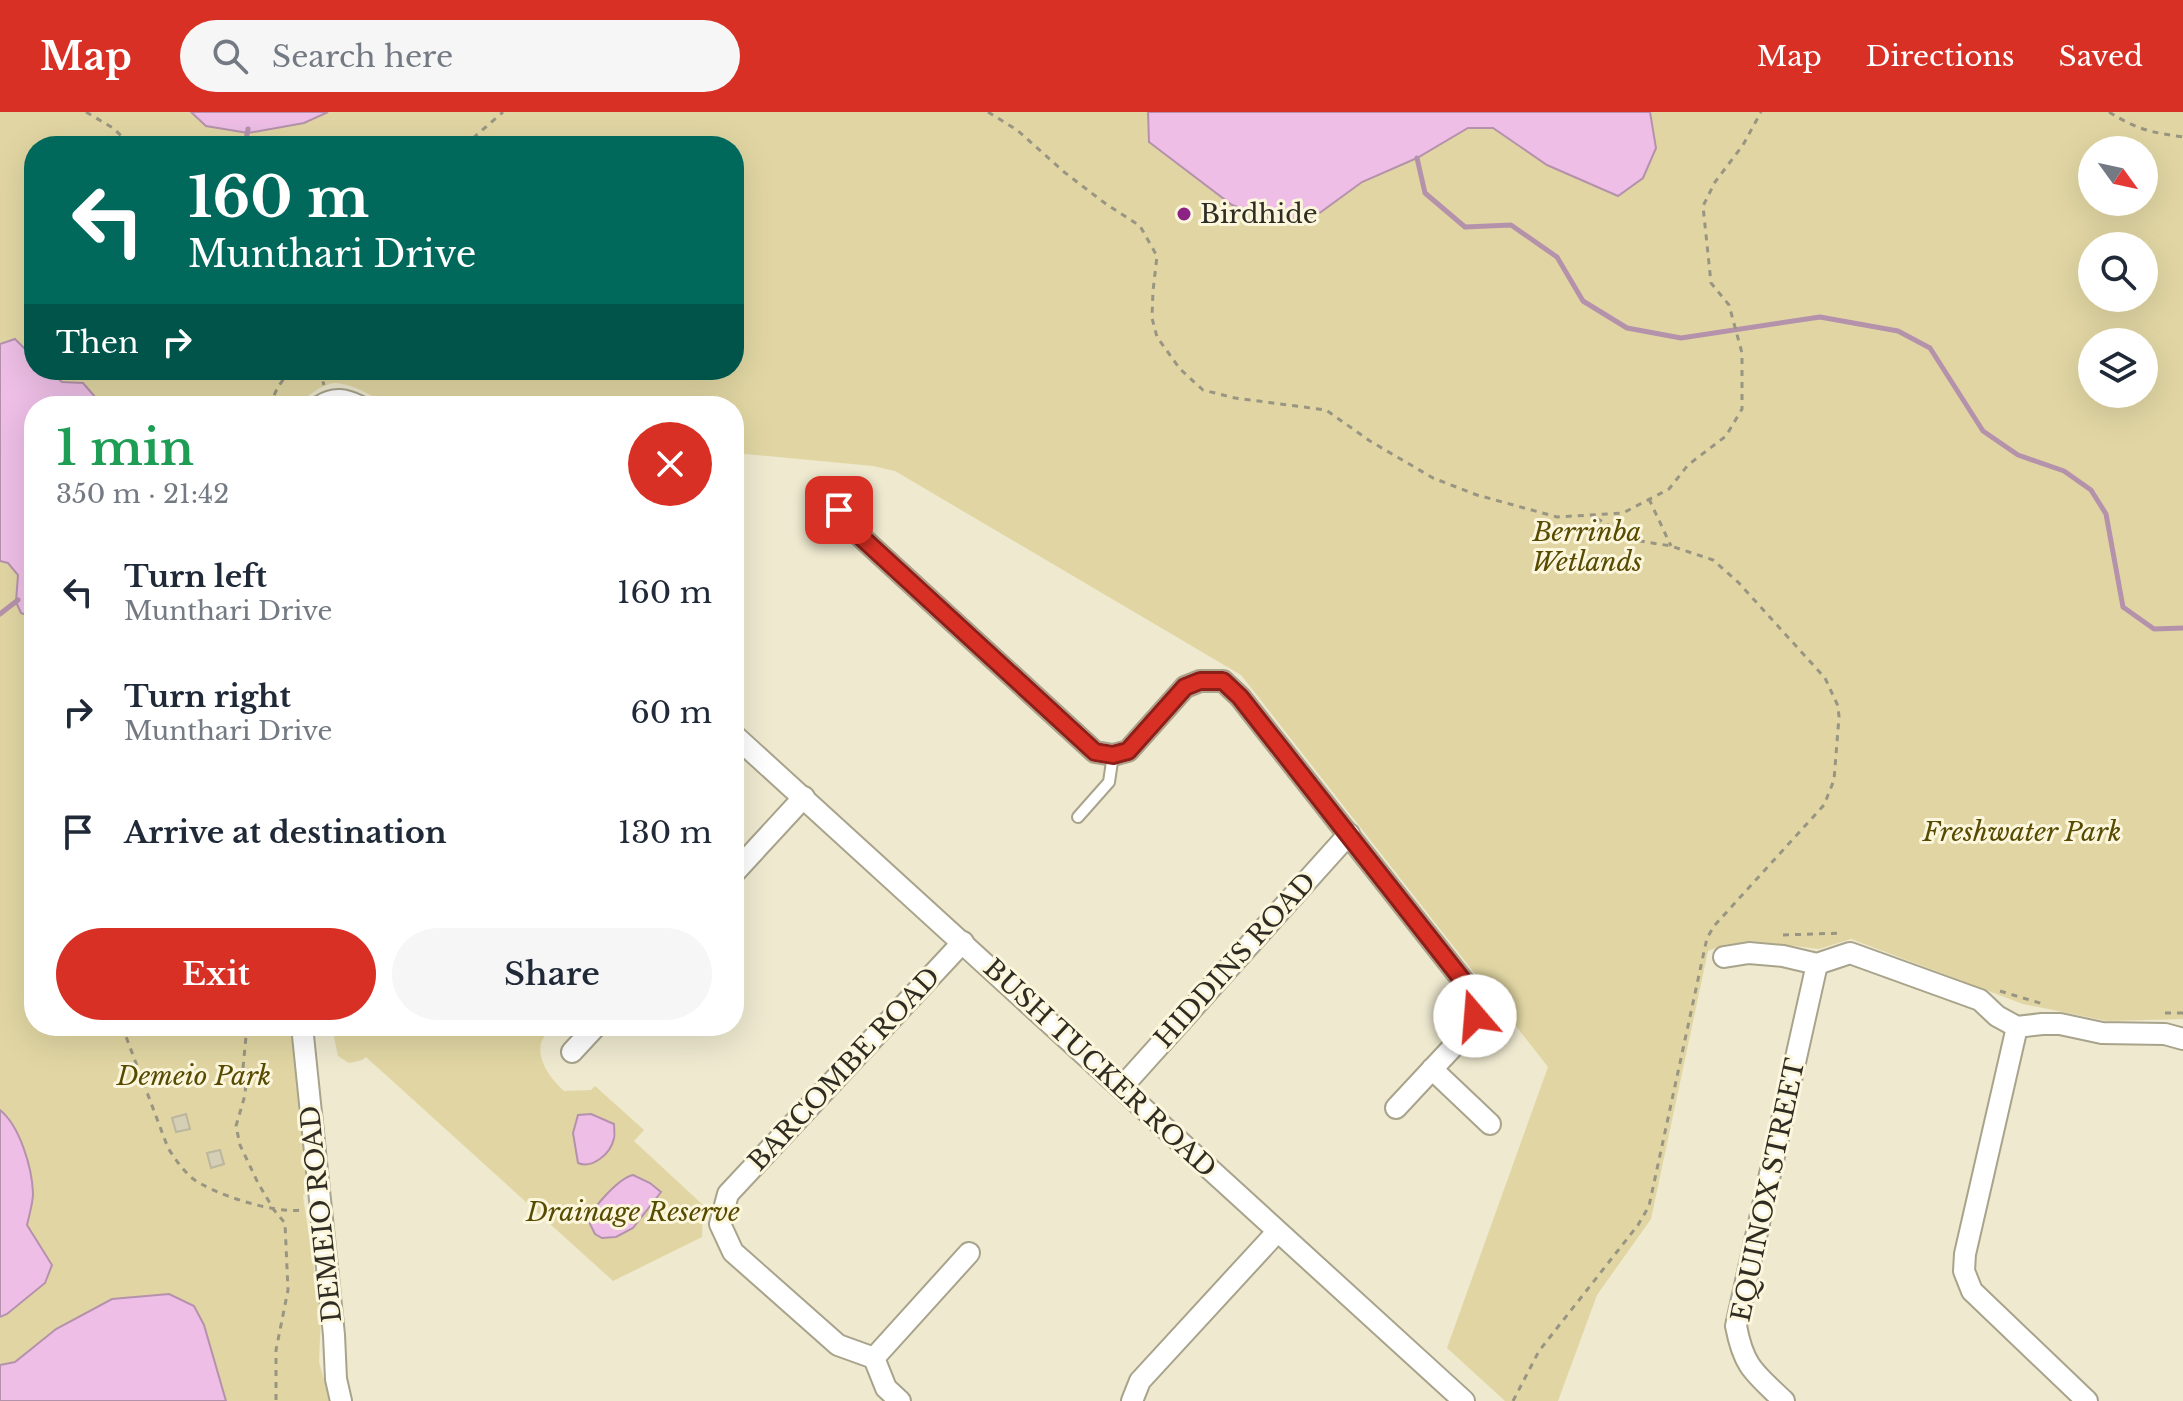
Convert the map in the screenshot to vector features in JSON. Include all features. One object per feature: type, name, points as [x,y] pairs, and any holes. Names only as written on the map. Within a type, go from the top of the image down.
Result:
[{"type":"street","points":[[832,495],[847,524],[858,535],[1095,752],[1113,755],[1128,751],[1185,687],[1200,681],[1223,681],[1240,697],[1475,996],[1475,1016],[1464,1035],[1396,1108]]},
{"type":"street","name":"BUSH TUCKER ROAD","points":[[744,744],[1464,1401]]},
{"type":"street","points":[[744,862],[804,797]]},
{"type":"street","name":"HIDDINS ROAD","points":[[1122,1087],[1349,834]]},
{"type":"street","name":"BARCOMBE ROAD","points":[[874,1358],[838,1345],[733,1252],[720,1224],[728,1194],[963,942]]},
{"type":"street","points":[[1724,957],[1749,953],[1817,964],[1850,953],[1980,1000],[1997,1016],[2017,1027],[2060,1024],[2102,1033],[2165,1034],[2183,1039]]},
{"type":"street","name":"EQUINOX STREET","points":[[1784,1401],[1751,1370],[1741,1350],[1736,1326],[1817,964]]},
{"type":"street","points":[[2017,1027],[1965,1254],[1964,1271],[1972,1291],[2087,1401]]},
{"type":"street","name":"DEMEIO ROAD","points":[[303,1036],[336,1379],[341,1401]]},
{"type":"street","points":[[572,1052],[587,1036]]},
{"type":"street","points":[[1432,1069],[1490,1124]]},
{"type":"street","points":[[1132,1401],[1140,1381],[1277,1232]]},
{"type":"street","points":[[900,1401],[886,1388],[874,1358],[969,1253]]},
{"type":"lane","points":[[1078,817],[1109,782],[1113,755]]},
{"type":"path","points":[[86,112],[121,136]]},
{"type":"path","points":[[475,136],[503,112]]},
{"type":"path","points":[[988,112],[1017,130],[1064,172],[1140,226],[1157,256],[1152,318],[1157,337],[1180,369],[1203,390],[1235,398],[1326,410],[1370,441],[1433,478],[1477,495],[1557,517],[1623,513],[1669,489],[1688,465],[1726,436],[1742,409],[1742,353],[1729,305],[1711,283],[1703,206],[1761,112]]},
{"type":"path","points":[[2109,112],[2131,126],[2183,137]]},
{"type":"path","points":[[1649,499],[1671,546]]},
{"type":"path","points":[[1513,1401],[1539,1351],[1638,1225],[1649,1206],[1707,938],[1714,926],[1824,805],[1834,780],[1839,717],[1838,706],[1825,678],[1738,582],[1713,560],[1671,546],[1634,540],[1591,515]]},
{"type":"path","points":[[126,1036],[168,1148],[192,1178],[209,1189],[274,1210],[289,1212],[321,1207]]},
{"type":"path","points":[[246,1036],[243,1068],[245,1095],[236,1126],[258,1183],[285,1223],[288,1290],[276,1350],[276,1401]]},
{"type":"green space","name":"Berrinba Wetlands","points":[[0,112],[191,112],[206,126],[304,123],[328,112],[1148,112],[1149,142],[1314,217],[1362,182],[1417,158],[1468,128],[1493,128],[1547,165],[1656,148],[1650,112],[2183,112],[2183,1019],[2107,1021],[2023,1004],[1851,939],[1819,949],[1753,941],[1723,945],[1708,951],[1651,1219],[1597,1295],[1558,1401],[1505,1401],[1447,1348],[1548,1067],[1241,675],[895,471],[873,466],[744,454],[744,396],[372,396],[355,387],[334,383],[309,396],[94,396],[83,383],[60,380],[744,380],[744,136],[24,136],[24,348],[15,339],[0,344]]},
{"type":"green space","name":"Demeio Park","points":[[0,561],[8,563],[18,575],[16,602],[24,614],[24,1036],[295,1036],[310,1186],[303,1196],[321,1316],[319,1362],[330,1401],[226,1401],[204,1325],[194,1307],[56,1329],[15,1362],[0,1365],[0,1317],[7,1314],[52,1265],[27,1225],[33,1196],[9,1117],[0,1110]]},
{"type":"green space","name":"Drainage Reserve","points":[[545,1036],[540,1050],[550,1076],[564,1091],[591,1090],[595,1086],[644,1130],[634,1141],[703,1205],[702,1237],[613,1281],[366,1057],[349,1063],[338,1056],[334,1037]]},
{"type":"shaded area","points":[[191,112],[328,112],[304,123],[248,133],[206,126]]},
{"type":"shaded area","points":[[1148,112],[1650,112],[1656,148],[1643,178],[1618,196],[1547,165],[1493,128],[1468,128],[1417,158],[1362,182],[1314,217],[1277,221],[1232,205],[1149,142]]},
{"type":"shaded area","points":[[15,339],[24,348],[24,380],[83,383],[94,396],[24,396],[24,614],[16,602],[18,575],[8,563],[0,561],[0,344]]},
{"type":"shaded area","points":[[0,1110],[19,1137],[30,1172],[33,1197],[27,1225],[52,1265],[45,1283],[0,1317]]},
{"type":"shaded area","points":[[591,1114],[614,1124],[614,1137],[605,1155],[589,1164],[578,1163],[573,1133],[578,1115]]},
{"type":"shaded area","points":[[633,1175],[661,1192],[633,1228],[616,1237],[602,1238],[595,1234],[588,1220],[607,1194]]},
{"type":"shaded area","points":[[169,1294],[194,1306],[204,1325],[226,1401],[0,1401],[0,1365],[15,1362],[56,1329],[112,1299]]},
{"type":"building","points":[[186,1114],[190,1129],[176,1132],[172,1118]]},
{"type":"building","points":[[220,1150],[224,1164],[211,1168],[207,1153]]},
{"type":"waterway","points":[[247,136],[248,129]]},
{"type":"waterway","points":[[1417,158],[1425,193],[1465,227],[1511,225],[1557,257],[1583,301],[1627,328],[1681,338],[1820,317],[1898,331],[1930,348],[1983,431],[2018,455],[2064,471],[2091,490],[2106,514],[2123,607],[2154,629],[2183,628]]},
{"type":"waterway","points":[[0,614],[18,600]]},
{"type":"place","name":"Birdhide","points":[[1184,214]]},
{"type":"route","points":[[839,510],[847,524],[1095,752],[1113,755],[1128,751],[1185,687],[1200,681],[1223,681],[1240,697],[1475,996],[1475,1016]]},
{"type":"park label","name":"Freshwater Park","points":[[2022,832]]}]
